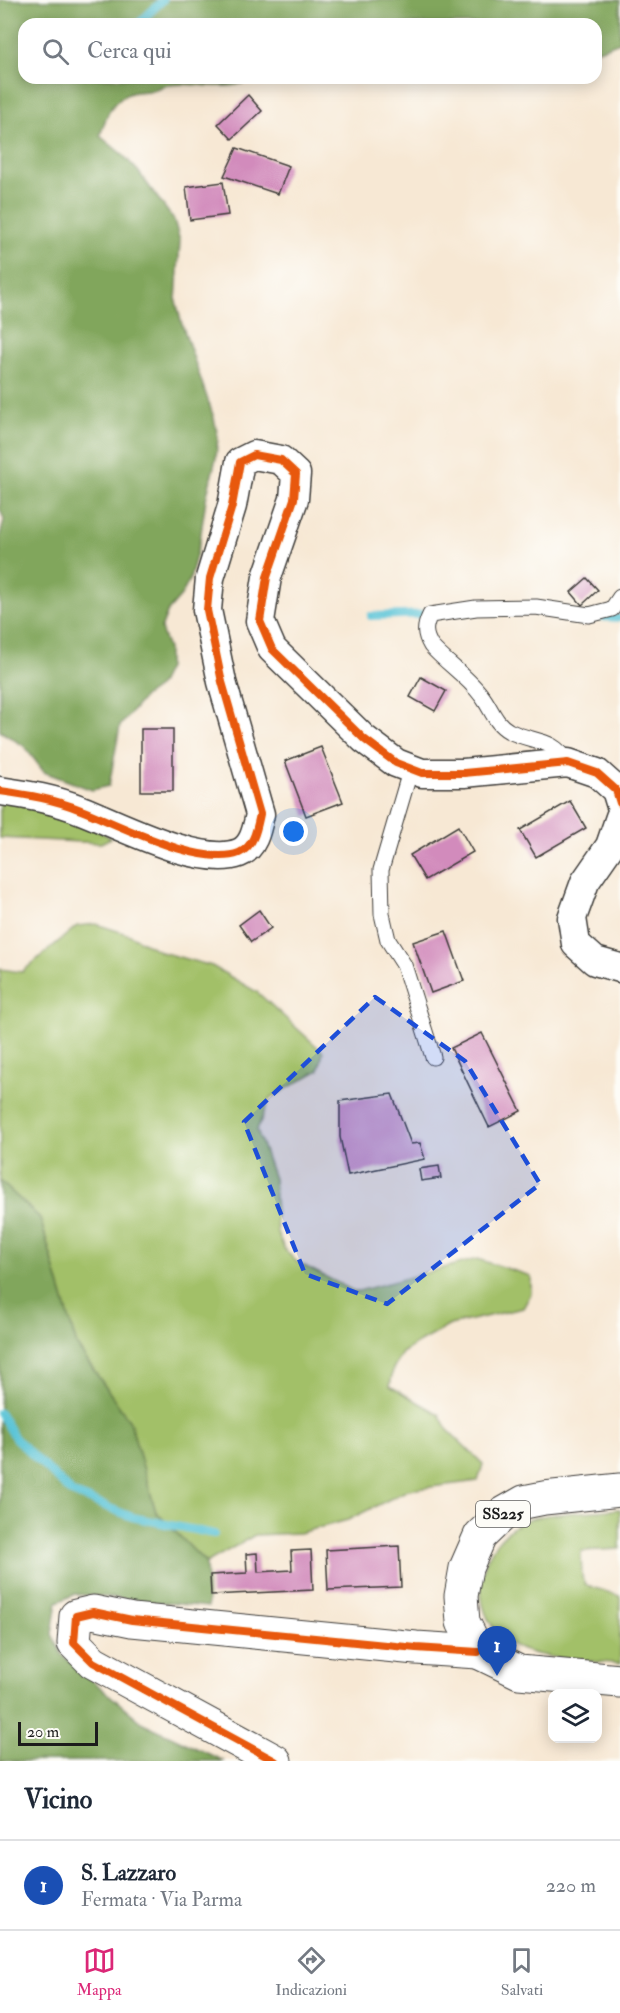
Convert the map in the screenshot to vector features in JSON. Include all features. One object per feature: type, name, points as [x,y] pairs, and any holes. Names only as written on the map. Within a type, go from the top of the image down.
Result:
[{"type":"street","points":[[0,791],[40,796],[81,810],[142,837],[220,857],[241,853],[256,837],[260,814],[222,682],[207,610],[210,578],[232,506],[240,462],[254,455],[281,460],[296,474],[294,500],[267,577],[260,621],[272,649],[364,739],[396,763],[422,772],[464,773],[568,763],[597,773],[616,790],[620,803]]},
{"type":"street","points":[[620,817],[610,846],[585,882],[572,918],[576,944],[595,961],[620,968]]},
{"type":"street","name":"SS225","points":[[478,1652],[463,1622],[461,1596],[466,1568],[480,1536],[503,1514],[524,1502],[544,1497],[620,1490]]},
{"type":"street","points":[[275,1761],[93,1662],[74,1643],[76,1616],[93,1612],[132,1620],[478,1652],[519,1672],[620,1681]]},
{"type":"lane","points":[[568,763],[562,752],[553,745],[509,731],[500,724],[481,695],[431,646],[425,636],[425,625],[430,615],[476,608],[536,607],[589,615],[612,609],[620,597]]},
{"type":"lane","points":[[411,768],[381,870],[382,915],[388,940],[404,965],[433,1057]]},
{"type":"highlighted area","points":[[375,997],[465,1061],[540,1184],[387,1304],[305,1274],[244,1122]]},
{"type":"green space","points":[[0,0],[620,0],[620,42],[602,49],[602,18],[18,18],[18,84],[179,84],[124,96],[114,104],[100,136],[138,171],[174,220],[180,241],[176,301],[214,418],[218,437],[216,458],[190,579],[181,596],[168,611],[161,629],[168,649],[168,668],[159,686],[144,697],[120,726],[109,786],[92,790],[44,772],[24,746],[0,731],[0,536],[4,520],[0,509]]},
{"type":"green space","points":[[179,84],[240,84],[224,86]]},
{"type":"green space","points":[[0,799],[79,819],[111,838],[101,843],[0,838]]},
{"type":"green space","points":[[96,924],[130,935],[161,952],[212,966],[257,992],[323,1052],[319,1070],[270,1098],[257,1130],[274,1179],[277,1232],[285,1250],[297,1262],[355,1292],[477,1259],[531,1276],[531,1294],[523,1308],[450,1325],[402,1353],[393,1369],[390,1386],[439,1414],[447,1429],[483,1464],[478,1481],[408,1490],[348,1520],[299,1533],[255,1535],[206,1563],[156,1512],[130,1422],[77,1346],[40,1218],[0,1181],[0,969],[22,972],[77,926]]},
{"type":"green space","points":[[0,1181],[40,1218],[77,1346],[130,1422],[156,1512],[206,1563],[208,1607],[75,1594],[57,1602],[52,1634],[62,1655],[143,1723],[224,1761],[0,1761]]},
{"type":"green space","points":[[620,1509],[620,1549],[581,1551],[582,1577],[586,1585],[620,1596],[620,1664],[537,1654],[516,1647],[499,1635],[488,1619],[482,1601],[481,1582],[485,1564],[494,1547],[507,1532],[533,1518]]},
{"type":"building","points":[[248,95],[262,111],[232,139],[218,124]]},
{"type":"building","points":[[237,148],[289,166],[278,194],[224,176]]},
{"type":"building","points":[[223,182],[228,215],[190,220],[186,187]]},
{"type":"building","points":[[587,578],[598,590],[582,605],[571,592]]},
{"type":"building","points":[[421,677],[446,691],[435,711],[410,697]]},
{"type":"building","points":[[141,729],[173,729],[173,791],[141,791]]},
{"type":"building","points":[[321,747],[343,802],[306,816],[285,761]]},
{"type":"building","points":[[570,801],[586,828],[536,857],[520,830]]},
{"type":"building","points":[[458,826],[473,852],[425,880],[410,855]]},
{"type":"building","points":[[259,910],[271,928],[251,942],[239,925]]},
{"type":"building","points":[[446,931],[464,981],[431,993],[413,942]]},
{"type":"building","points":[[482,1033],[521,1111],[489,1127],[451,1048]]},
{"type":"building","points":[[392,1094],[411,1144],[420,1143],[425,1159],[348,1175],[340,1137],[340,1101]]},
{"type":"building","points":[[439,1166],[441,1178],[421,1181],[419,1169]]},
{"type":"building","points":[[399,1546],[401,1587],[328,1590],[326,1550]]},
{"type":"building","points":[[311,1550],[313,1590],[211,1595],[210,1575],[247,1573],[246,1554],[257,1553],[258,1572],[292,1570],[291,1551]]},
{"type":"waterway","points":[[144,18],[163,0]]},
{"type":"waterway","points":[[371,616],[433,614]]},
{"type":"waterway","points":[[599,617],[620,618]]},
{"type":"waterway","points":[[0,1413],[15,1438],[72,1493],[132,1517],[214,1534]]},
{"type":"cycle path","points":[[0,791],[61,803],[137,834],[203,855],[223,856],[239,853],[248,846],[254,836],[260,814],[222,682],[207,610],[210,578],[232,506],[240,462],[254,455],[281,460],[296,474],[294,499],[267,577],[260,621],[272,649],[364,739],[396,763],[422,773],[464,773],[568,763],[597,773],[616,790],[620,803]]},
{"type":"cycle path","points":[[275,1761],[93,1662],[74,1643],[76,1616],[93,1612],[132,1620],[478,1652]]},
{"type":"place","name":"S. Lazzaro","points":[[497,1676]]}]
